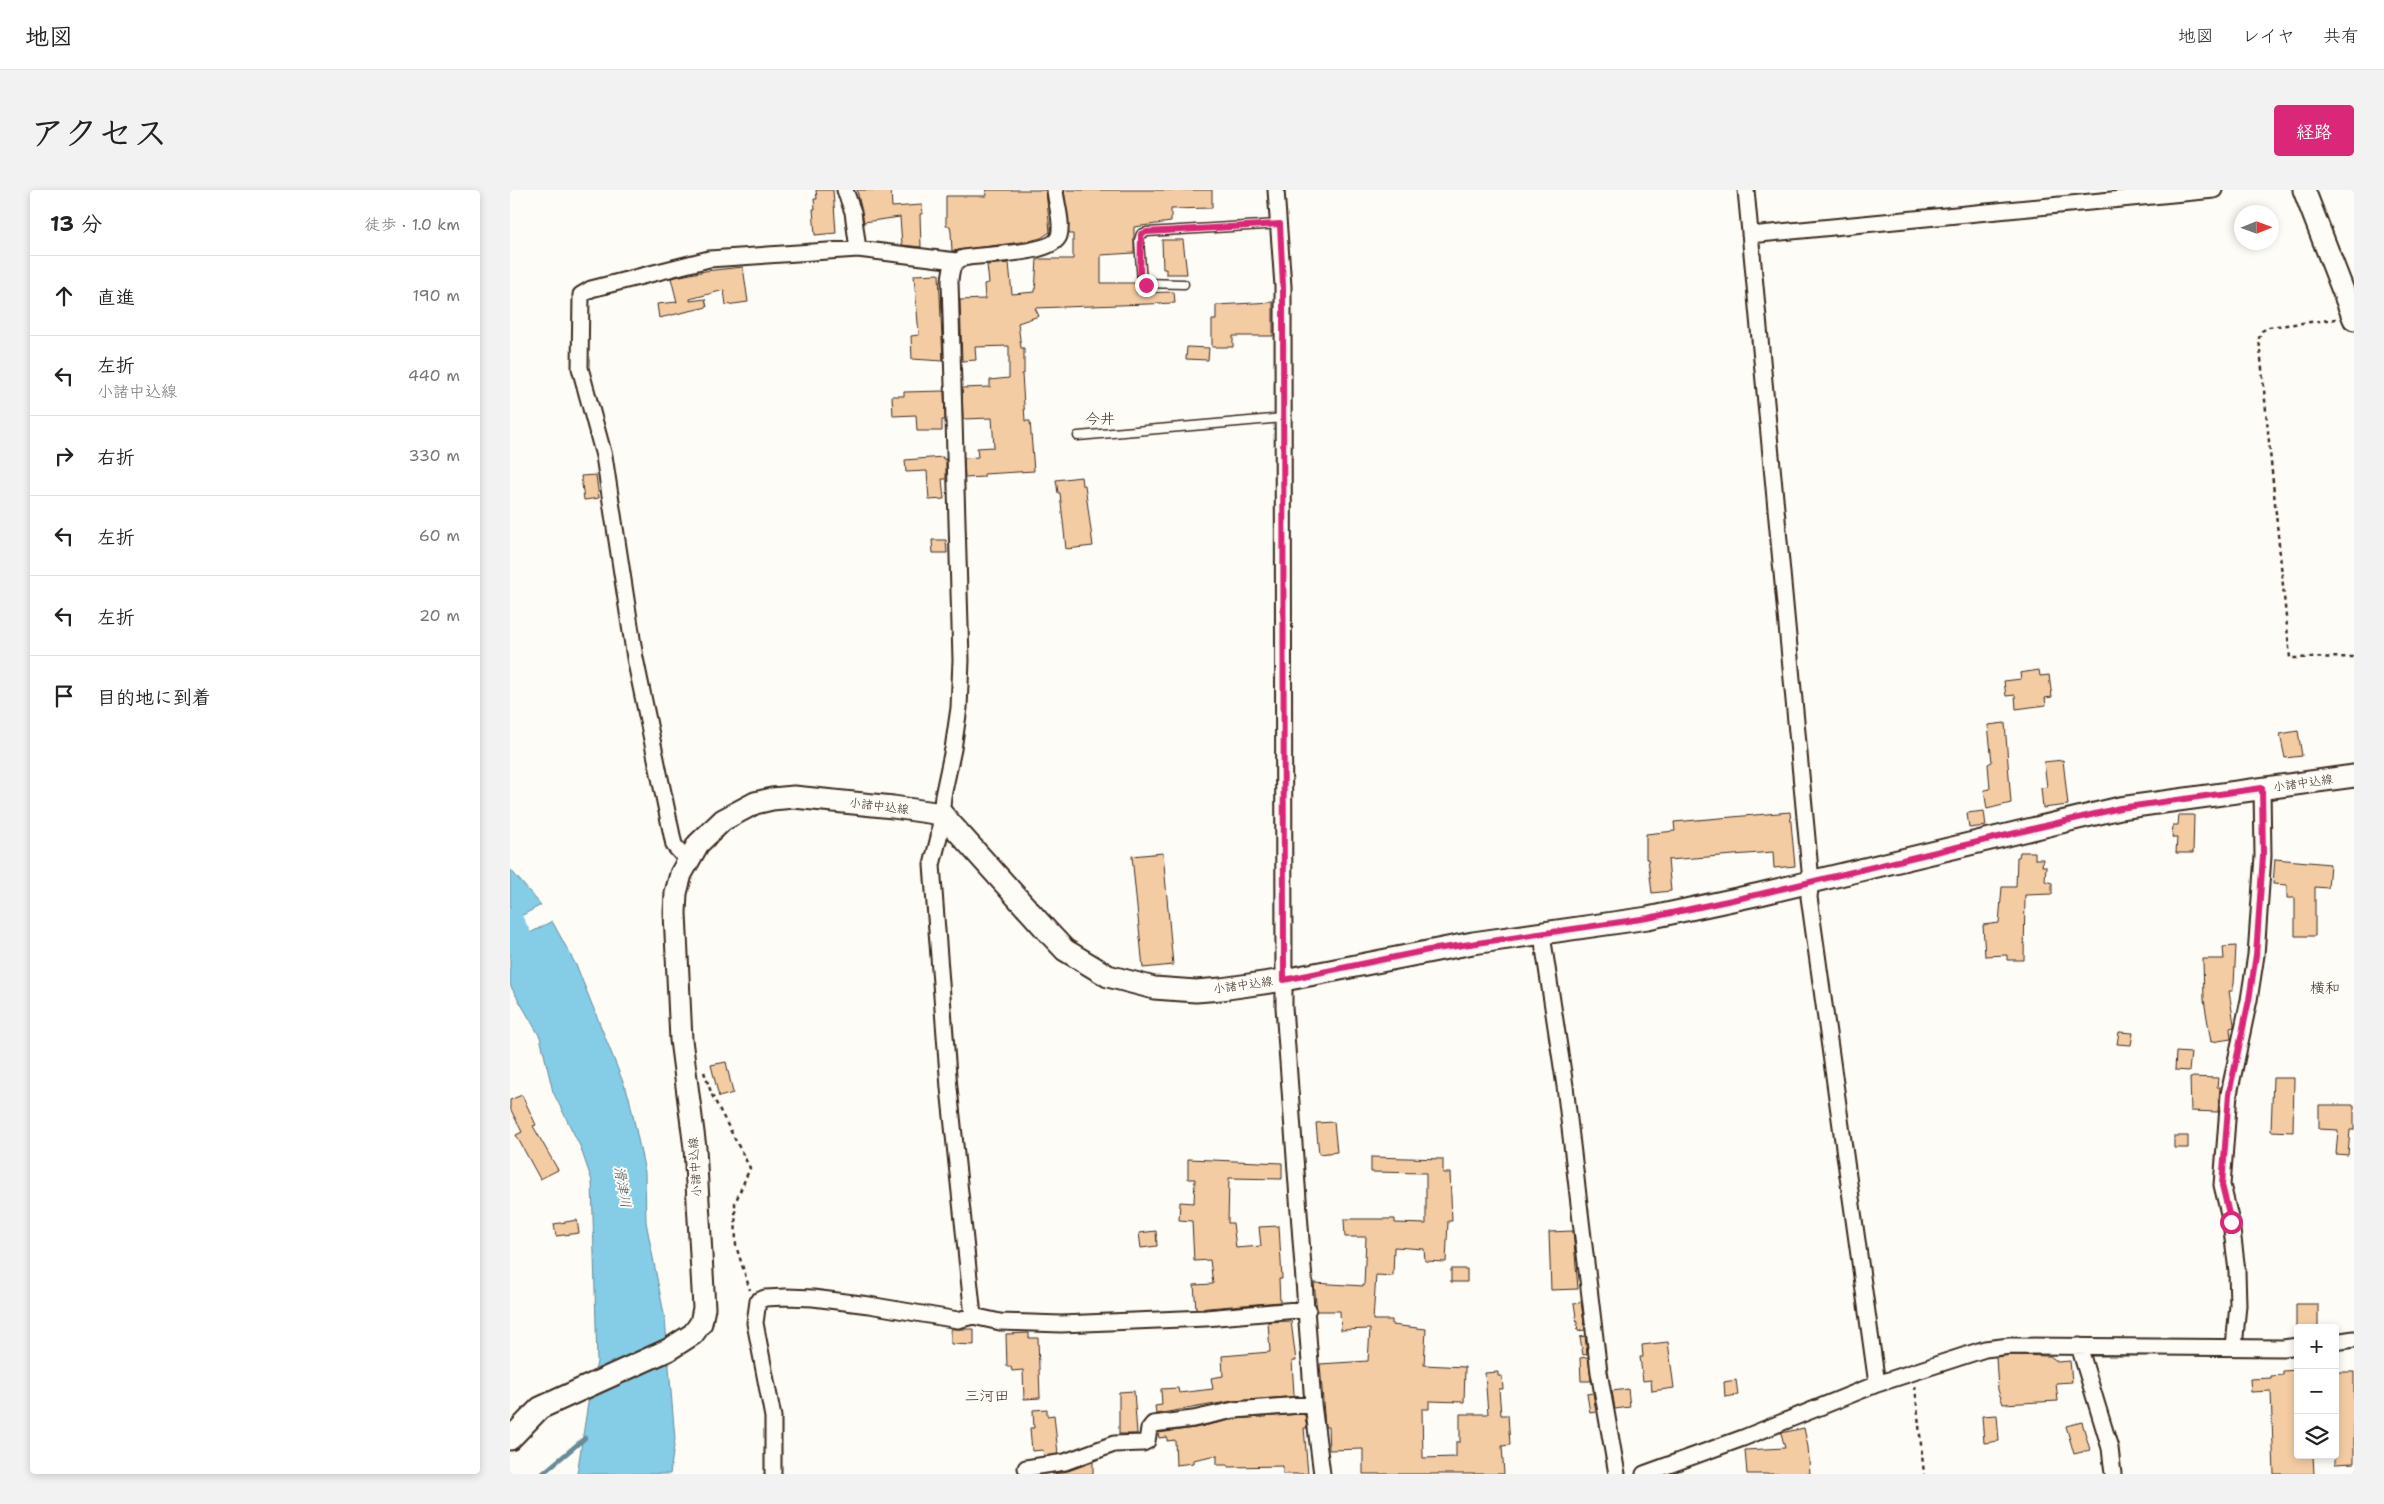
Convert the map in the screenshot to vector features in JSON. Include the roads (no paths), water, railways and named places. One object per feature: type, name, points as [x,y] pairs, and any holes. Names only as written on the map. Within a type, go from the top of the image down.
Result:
[{"type":"main road","points":[[2304,190],[2353,312]]},
{"type":"main road","name":"小諸中込線","points":[[510,1439],[540,1408],[668,1350],[692,1334],[702,1323],[704,1308],[695,1148],[681,1040],[675,913],[676,893],[689,857],[698,844],[723,820],[755,803],[794,797],[893,806],[942,814],[1066,950],[1088,966],[1108,976],[1154,988],[1196,991],[1284,980],[1429,950],[1648,918],[1811,882],[2120,808],[2354,776]]},
{"type":"street","points":[[845,190],[853,212],[858,250]]},
{"type":"street","points":[[689,857],[680,852],[674,845],[635,658],[604,456],[580,368],[579,300],[581,295],[591,289],[709,259],[858,250],[956,261],[976,255],[1034,250],[1054,244],[1059,237],[1055,190]]},
{"type":"street","points":[[1276,190],[1280,224],[1283,286],[1284,1008],[1298,1212],[1308,1309],[1313,1404],[1322,1474]]},
{"type":"street","points":[[1746,190],[1811,882],[1809,897],[1877,1384]]},
{"type":"street","points":[[1750,235],[2214,190]]},
{"type":"street","points":[[956,261],[951,267],[950,281],[961,660],[959,708],[953,750],[943,796],[939,838],[932,865],[949,1088],[973,1316]]},
{"type":"street","points":[[2234,1347],[2238,1305],[2237,1271],[2231,1222],[2222,1185],[2229,1094],[2249,1000],[2256,955],[2263,856],[2262,788]]},
{"type":"street","points":[[1542,935],[1564,1086],[1599,1372],[1617,1474]]},
{"type":"street","points":[[773,1474],[773,1418],[756,1323],[758,1301],[779,1297],[813,1298],[958,1320],[973,1316],[1000,1322],[1061,1324],[1206,1318],[1308,1309]]},
{"type":"street","points":[[2339,1341],[2354,1339]]},
{"type":"street","points":[[1644,1474],[1744,1438],[1877,1384],[1985,1349],[2010,1346],[2294,1347]]},
{"type":"street","points":[[2079,1346],[2110,1448],[2113,1474]]},
{"type":"street","points":[[1026,1468],[1065,1462],[1114,1444],[1143,1443],[1147,1441],[1149,1429],[1153,1424],[1193,1420],[1234,1410],[1313,1404]]},
{"type":"lane","points":[[1184,284],[1142,283],[1139,240],[1141,234],[1147,232],[1280,224]]},
{"type":"lane","points":[[1078,436],[1283,418]]},
{"type":"water","points":[[510,869],[541,905],[510,922]]},
{"type":"water","points":[[552,921],[577,967],[629,1097],[645,1172],[646,1222],[665,1319],[675,1439],[670,1474],[577,1474],[588,1403],[597,1362],[592,1181],[580,1146],[553,1092],[540,1037],[510,985],[510,944]]},
{"type":"waterway","name":"滑津川","points":[[510,923],[536,971]]},
{"type":"waterway","points":[[542,1474],[585,1438]]},
{"type":"district","name":"今井","points":[[1100,419]]},
{"type":"district","name":"横和","points":[[2325,988]]},
{"type":"district","name":"三河田","points":[[987,1396]]}]
